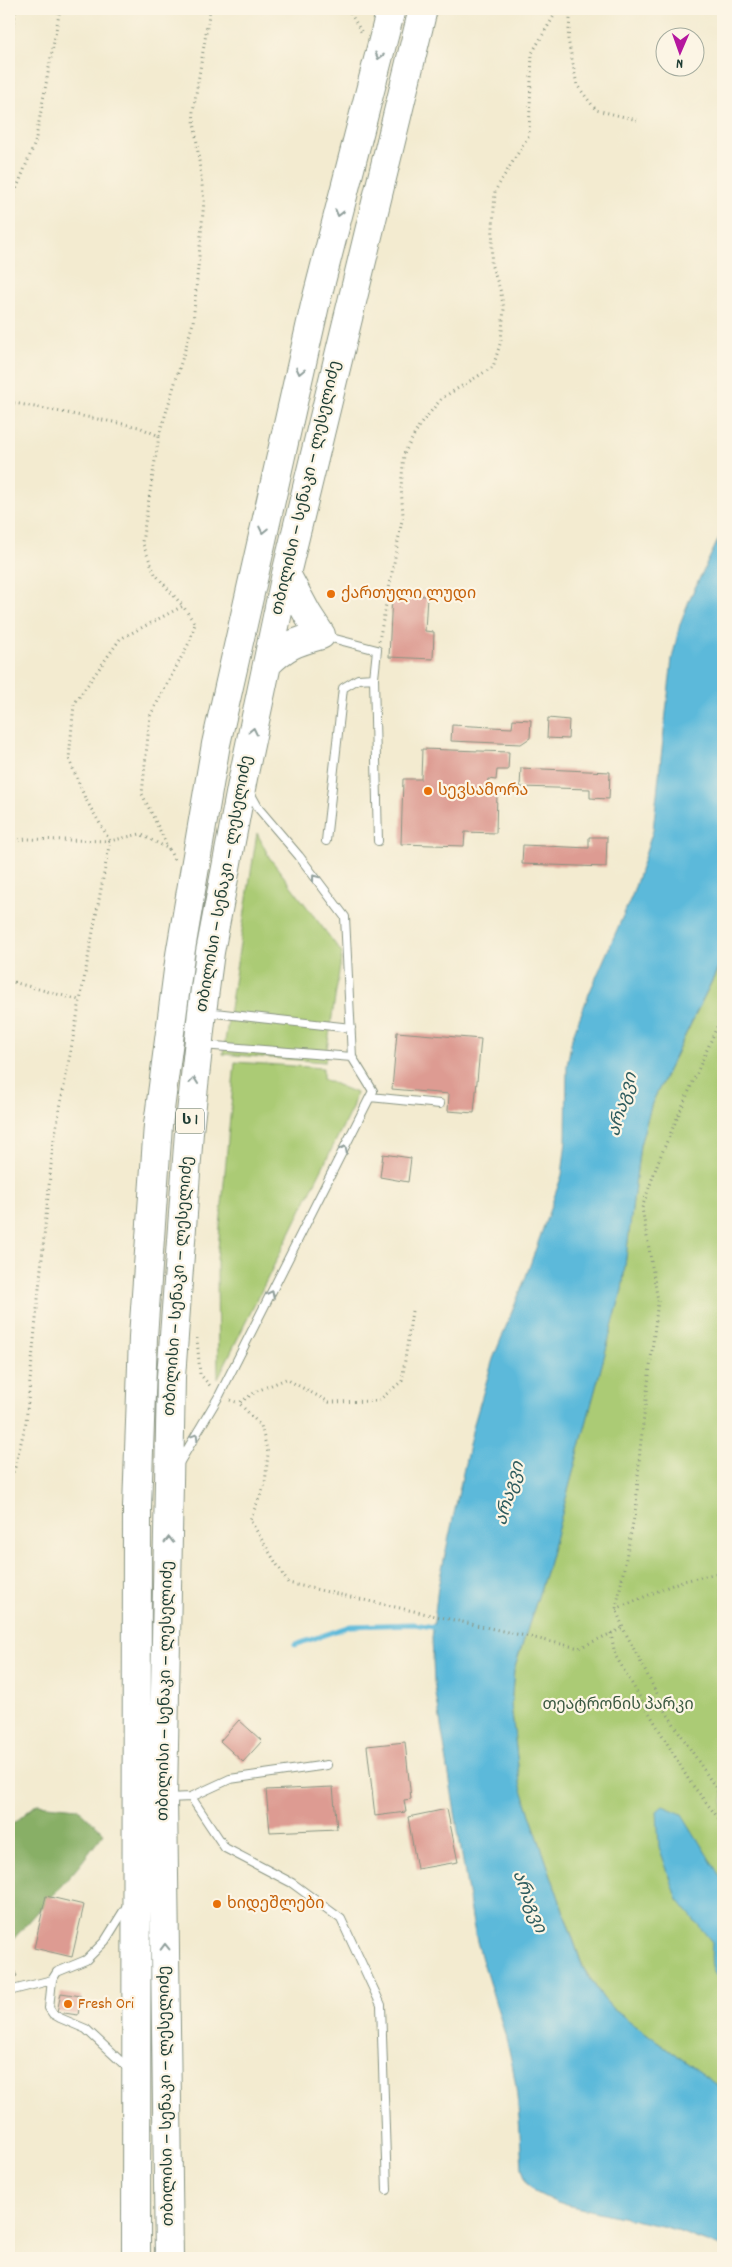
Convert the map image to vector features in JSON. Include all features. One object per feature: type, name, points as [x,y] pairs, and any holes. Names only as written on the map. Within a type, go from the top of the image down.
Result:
[{"type":"highway","name":"თბილისი — სენაკი — ლესელიძე","points":[[136,2258],[137,1508],[143,1337],[158,1125],[180,955],[216,744],[273,484],[315,305],[391,9]]},
{"type":"highway","name":"თბილისი — სენაკი — ლესელიძე","points":[[168,2258],[163,1798],[171,1377],[189,1132],[198,1044],[210,952],[242,778],[286,574],[423,9]]},
{"type":"highway","points":[[267,664],[281,649],[321,635],[286,574]]},
{"type":"lane","points":[[321,635],[377,650],[374,678],[378,841]]},
{"type":"lane","points":[[326,841],[343,688],[358,679],[374,678]]},
{"type":"lane","points":[[242,778],[259,809],[299,856],[345,917],[352,1057],[372,1094]]},
{"type":"lane","points":[[202,1012],[351,1028]]},
{"type":"lane","points":[[198,1044],[352,1057]]},
{"type":"lane","points":[[170,1479],[219,1396],[372,1094]]},
{"type":"lane","points":[[372,1094],[440,1104]]},
{"type":"lane","points":[[163,1798],[191,1797],[230,1778],[327,1764]]},
{"type":"lane","points":[[191,1797],[225,1848],[292,1883],[341,1919],[381,2005],[387,2190]]},
{"type":"lane","points":[[135,1892],[106,1941],[86,1960],[56,1972],[52,1980],[49,2008],[53,2014],[86,2028],[135,2075]]},
{"type":"lane","points":[[9,1991],[52,1980]]},
{"type":"path","points":[[9,47],[16,9]]},
{"type":"path","points":[[9,207],[35,143],[60,9]]},
{"type":"path","points":[[176,864],[142,794],[150,716],[189,643],[195,624],[183,606],[155,574],[142,542],[159,436],[193,323],[204,200],[193,112],[210,9]]},
{"type":"path","points":[[377,650],[403,515],[401,487],[404,454],[419,426],[442,398],[492,367],[501,341],[504,310],[492,264],[495,191],[529,134],[532,53],[558,9]]},
{"type":"path","points":[[571,9],[568,39],[577,85],[596,110],[637,120]]},
{"type":"path","points":[[9,402],[139,427],[159,436]]},
{"type":"path","points":[[9,1483],[26,1422],[53,1144],[110,841],[85,798],[69,759],[74,704],[120,639],[183,606]]},
{"type":"path","points":[[9,841],[27,839],[110,841],[140,834],[169,849]]},
{"type":"path","points":[[9,981],[79,1000]]},
{"type":"path","points":[[723,1014],[658,1162],[642,1208],[658,1302],[640,1449],[636,1508],[616,1609],[623,1628],[668,1715],[723,1798]]},
{"type":"path","points":[[412,1311],[402,1381],[378,1401],[329,1402],[286,1379],[257,1391],[239,1403],[261,1426],[268,1453],[265,1484],[250,1520],[288,1583],[580,1648],[623,1628]]},
{"type":"path","points":[[616,1609],[679,1582],[723,1572]]},
{"type":"path","points":[[611,1633],[615,1654],[690,1782],[723,1824]]},
{"type":"green space","points":[[257,833],[269,857],[342,953],[325,1062],[223,1054]]},
{"type":"green space","name":"თეატრონის პარკი","points":[[723,959],[723,2089],[613,2009],[603,1998],[583,1967],[520,1784],[511,1705],[514,1670],[547,1569],[622,1290],[640,1145],[652,1103]]},
{"type":"green space","points":[[235,1062],[323,1068],[323,1079],[356,1093],[352,1108],[218,1378],[217,1260]]},
{"type":"green space","points":[[37,1804],[78,1808],[104,1833],[78,1867],[9,1944],[9,1827]]},
{"type":"water","name":"არაგვი","points":[[723,530],[723,958],[652,1103],[640,1145],[622,1290],[547,1569],[514,1670],[511,1705],[520,1783],[583,1968],[603,1998],[613,2009],[723,2089],[723,2248],[666,2227],[557,2203],[535,2192],[527,2184],[522,2168],[518,2106],[513,2069],[473,1924],[434,1682],[432,1638],[438,1587],[473,1427],[493,1359],[525,1279],[562,1175],[566,1141],[567,1066],[572,1038],[588,996],[633,893],[653,830],[672,659],[680,624],[690,598]]},
{"type":"water","points":[[663,1806],[682,1814],[723,1881],[723,1983],[718,1979],[713,1970],[711,1959],[712,1942],[678,1900],[659,1847],[657,1811]]},
{"type":"building","points":[[392,594],[427,596],[425,631],[434,632],[433,659],[389,657]]},
{"type":"building","points":[[548,718],[569,720],[568,739],[547,738]]},
{"type":"building","points":[[513,719],[531,720],[530,738],[521,744],[451,741],[452,725],[512,728]]},
{"type":"building","points":[[422,749],[509,752],[508,770],[497,770],[496,780],[488,779],[487,791],[497,792],[496,833],[465,832],[464,846],[401,844],[403,779],[421,779]]},
{"type":"building","points":[[521,768],[610,772],[609,799],[590,798],[590,789],[520,787]]},
{"type":"building","points":[[589,837],[607,837],[606,867],[522,864],[523,845],[589,848]]},
{"type":"building","points":[[397,1032],[481,1039],[474,1113],[448,1111],[449,1094],[392,1089]]},
{"type":"building","points":[[383,1154],[411,1158],[408,1182],[380,1177]]},
{"type":"building","points":[[239,1720],[262,1741],[243,1762],[220,1741]]},
{"type":"building","points":[[405,1742],[411,1799],[404,1800],[406,1812],[375,1816],[367,1746]]},
{"type":"building","points":[[333,1787],[337,1829],[270,1832],[266,1790]]},
{"type":"building","points":[[447,1809],[458,1862],[417,1869],[408,1817]]},
{"type":"building","points":[[46,1896],[84,1905],[72,1957],[34,1948]]},
{"type":"building","points":[[12,1966],[17,1976],[9,1979],[9,1967]]},
{"type":"building","points":[[61,1993],[81,1996],[78,2015],[57,2012]]},
{"type":"waterway","points":[[295,1645],[350,1626],[414,1624],[439,1628]]},
{"type":"place","name":"ქართული ლუდი","points":[[331,594]]},
{"type":"place","name":"სევსამორა","points":[[428,791]]},
{"type":"place","name":"ხიდეშლები","points":[[217,1904]]},
{"type":"place","name":"Fresh Ori","points":[[68,2004]]}]
